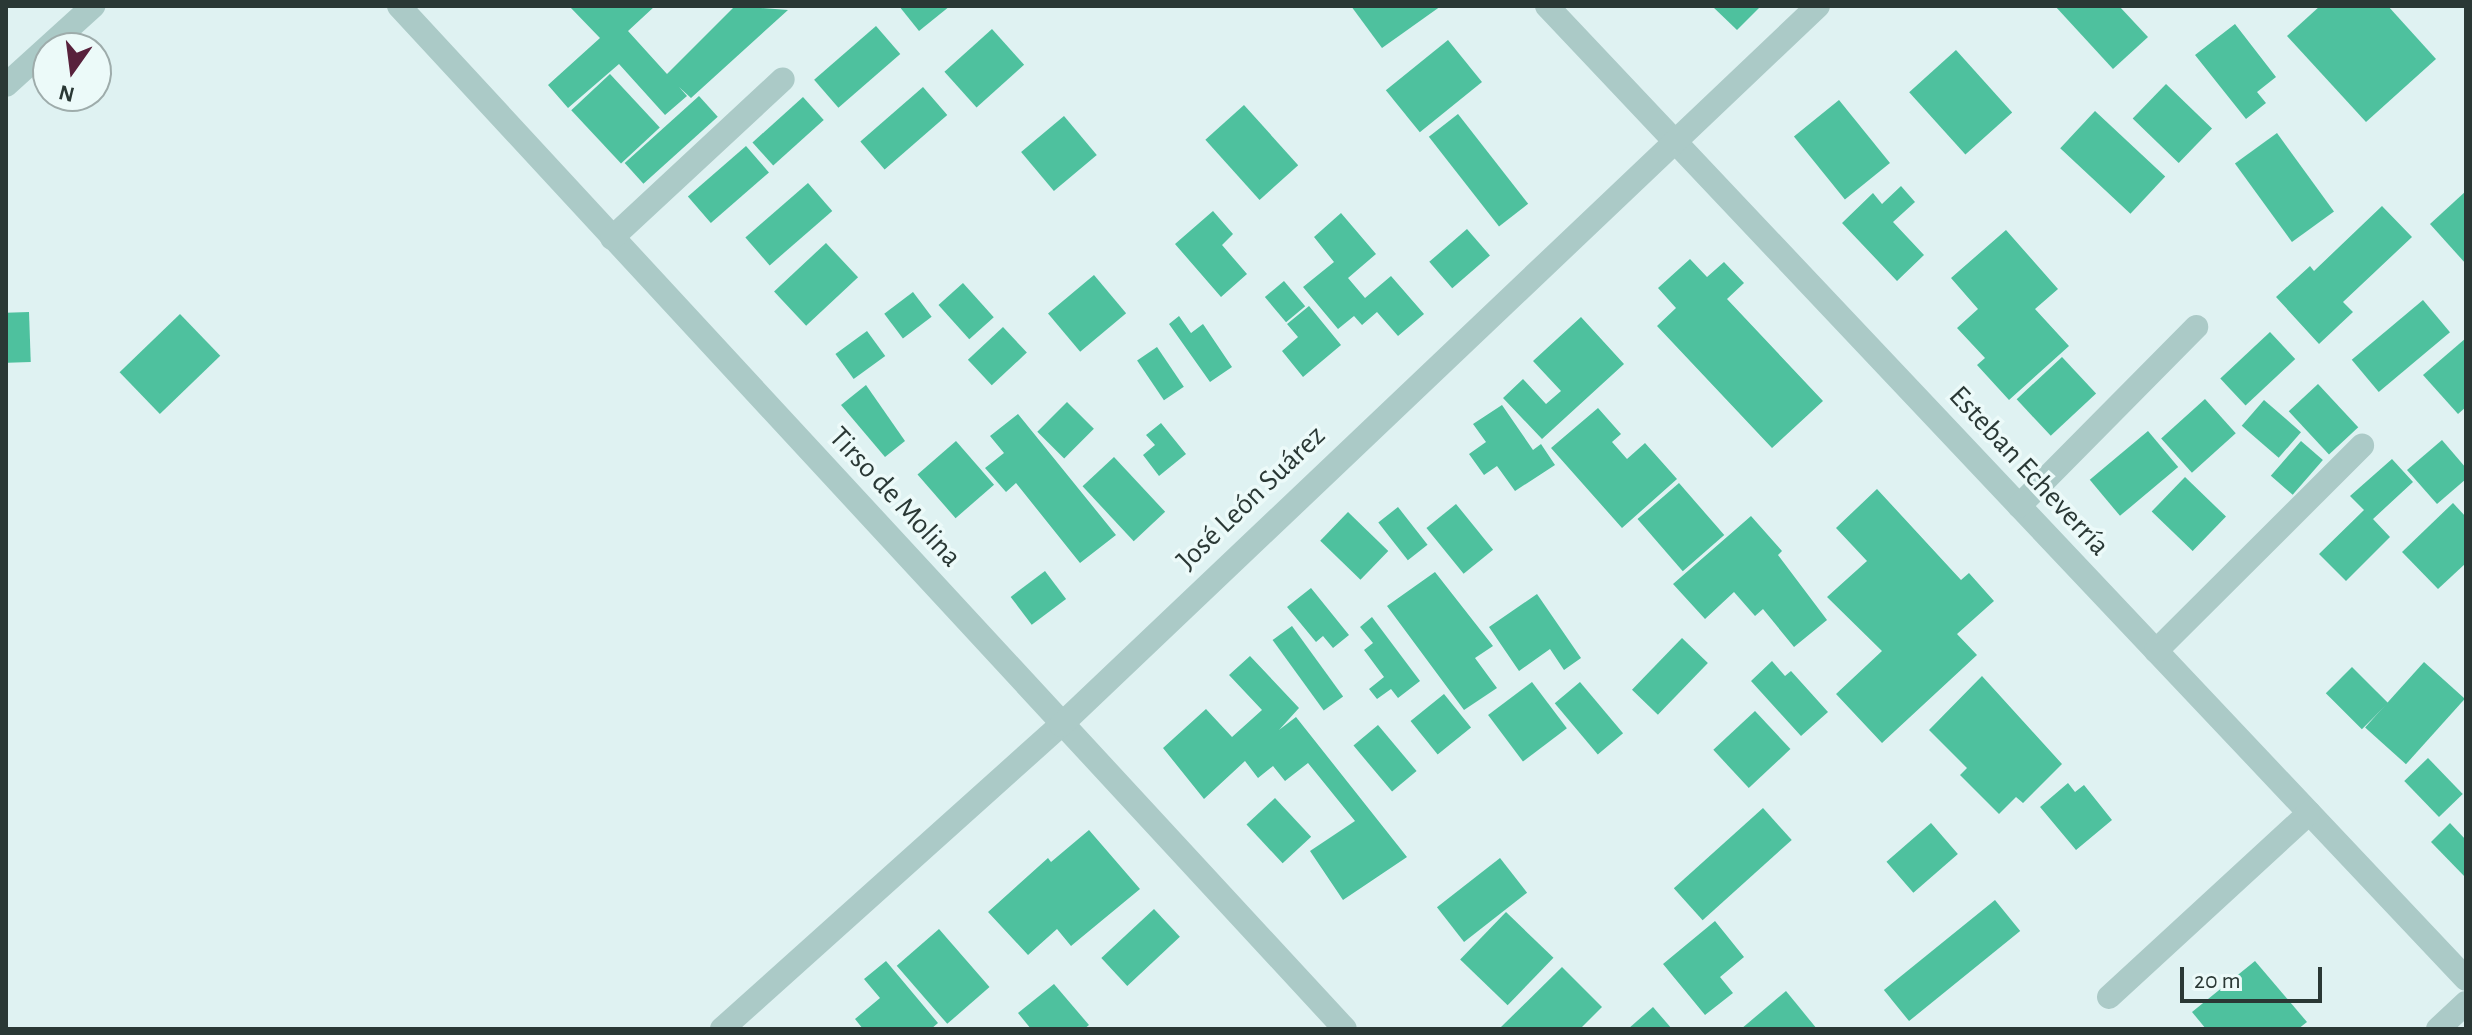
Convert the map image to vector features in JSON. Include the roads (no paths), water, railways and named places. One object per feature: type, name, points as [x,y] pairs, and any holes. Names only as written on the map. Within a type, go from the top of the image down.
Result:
[{"type":"street","points":[[6,85],[93,6]]},
{"type":"street","name":"Tirso de Molina","points":[[399,6],[1345,1029]]},
{"type":"street","name":"Esteban Echeverría","points":[[1547,6],[2466,979]]},
{"type":"street","name":"José León Suárez","points":[[722,1029],[1061,725],[1672,139],[1818,6]]},
{"type":"street","points":[[612,238],[783,79]]},
{"type":"street","points":[[2019,506],[2196,327]]},
{"type":"street","points":[[2156,651],[2362,446]]},
{"type":"street","points":[[2109,997],[2309,813]]},
{"type":"street","points":[[2438,1029],[2466,1003]]}]
